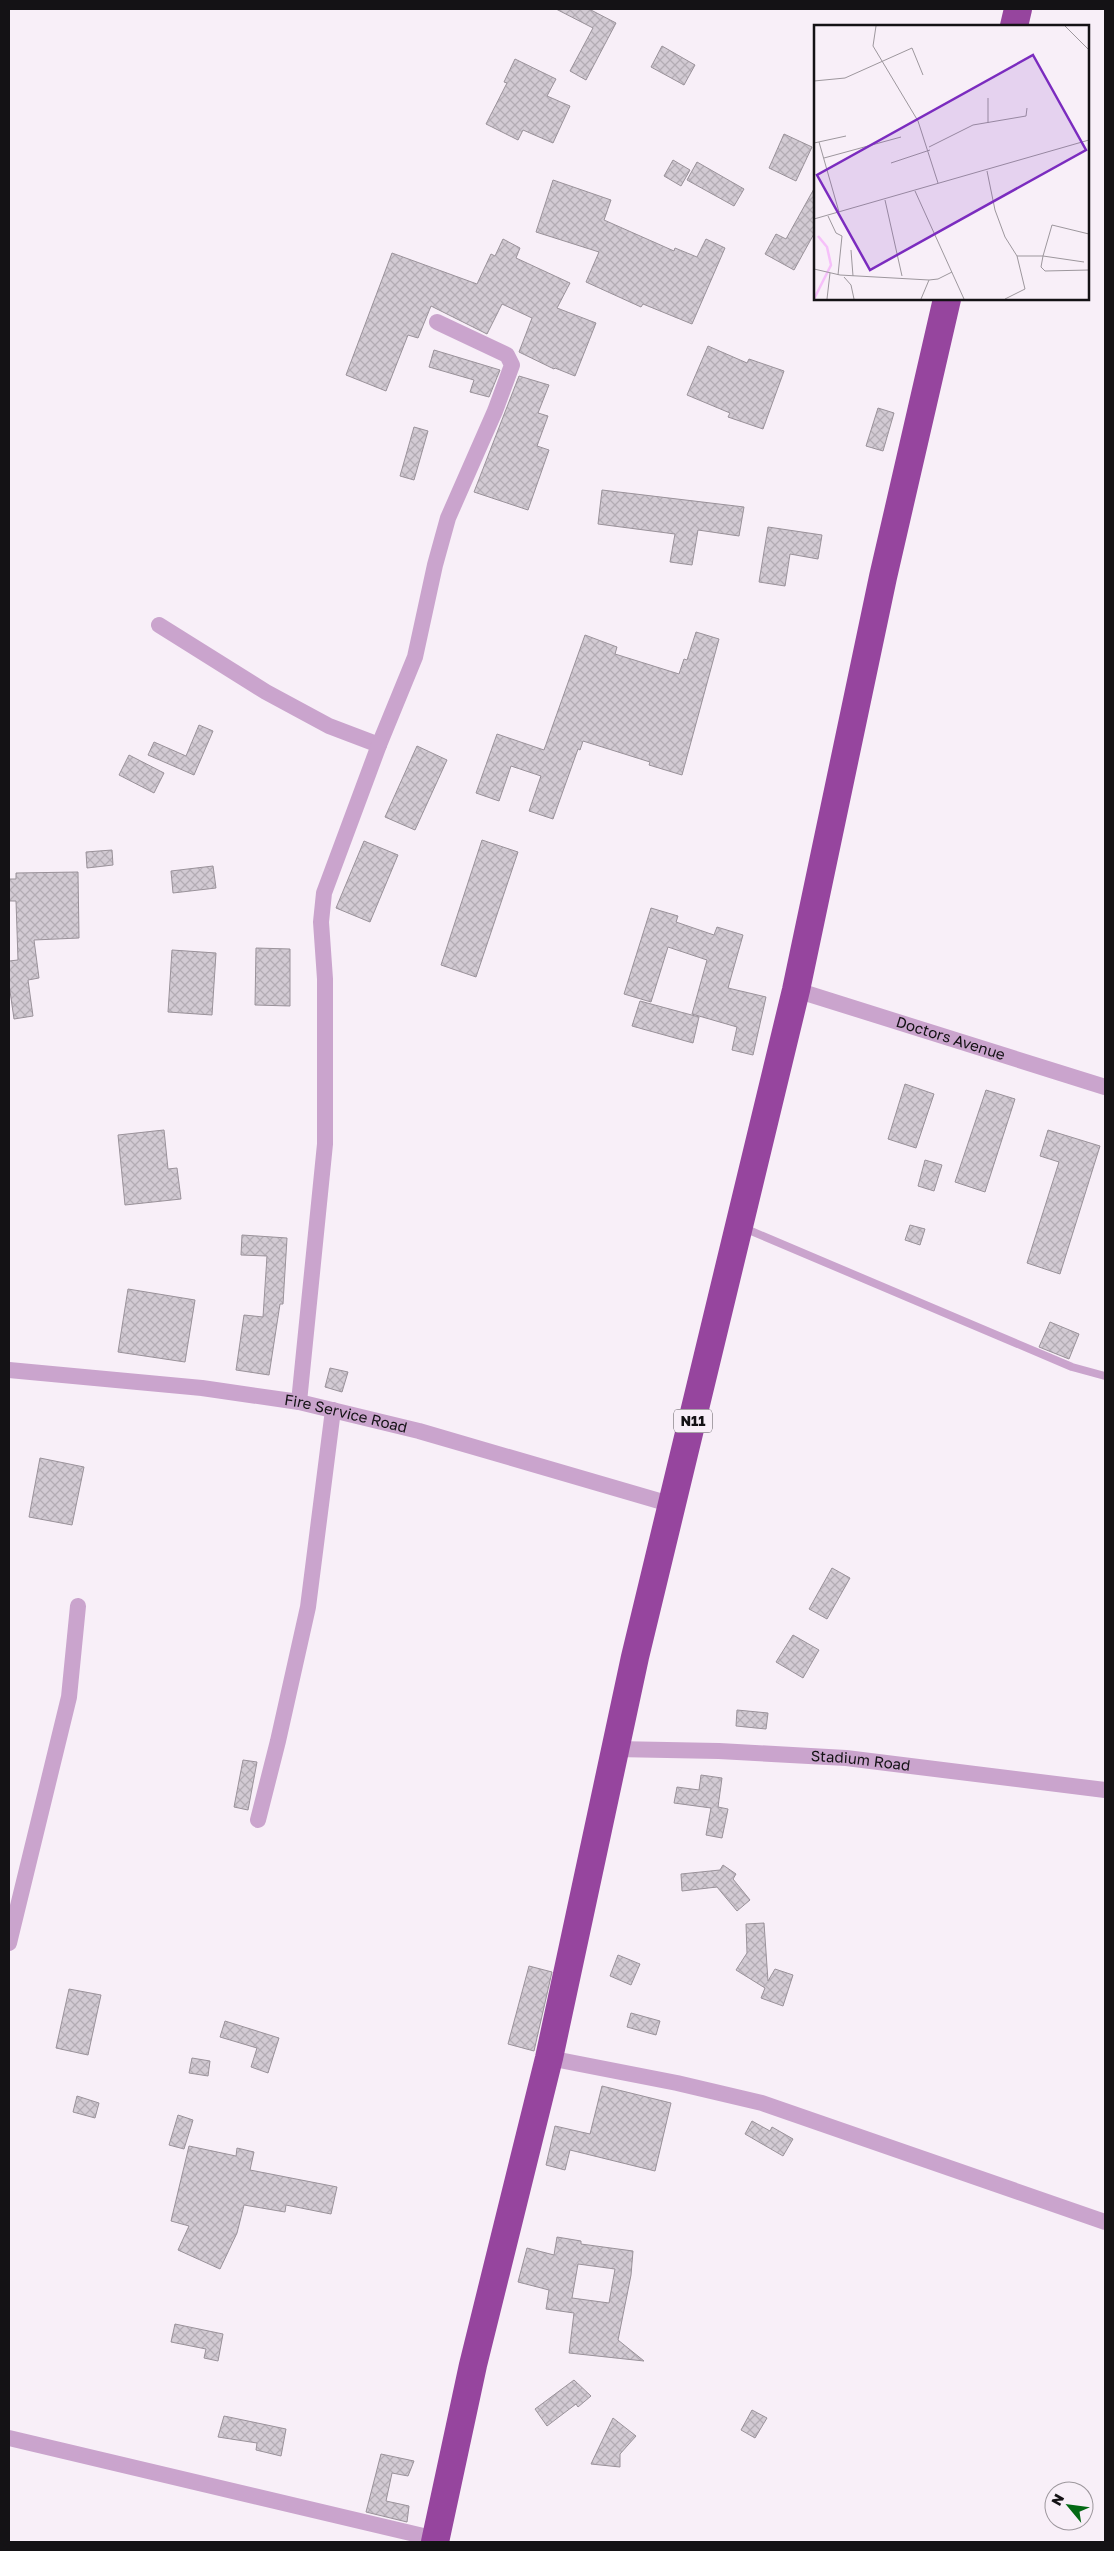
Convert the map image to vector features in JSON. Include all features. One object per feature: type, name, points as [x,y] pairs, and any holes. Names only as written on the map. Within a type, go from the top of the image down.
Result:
[{"type":"highway","points":[[1014,25],[1018,9]]},
{"type":"highway","name":"N11","points":[[435,2541],[473,2365],[549,2058],[615,1750],[796,990],[883,576],[947,300]]},
{"type":"street","points":[[299,1402],[326,1144],[322,906],[324,893],[419,644],[435,565],[448,518],[495,411],[512,365],[507,355],[437,322]]},
{"type":"street","points":[[159,626],[266,692],[329,726],[379,745]]},
{"type":"street","name":"Doctors Avenue","points":[[796,990],[1105,1087]]},
{"type":"street","name":"Fire Service Road","points":[[9,1370],[202,1388],[299,1402],[419,1431],[673,1504]]},
{"type":"street","points":[[258,1820],[278,1742],[308,1607],[333,1410]]},
{"type":"street","points":[[9,1943],[69,1697],[78,1606]]},
{"type":"street","name":"Stadium Road","points":[[615,1750],[718,1751],[846,1758],[1105,1790]]},
{"type":"street","points":[[549,2058],[677,2082],[762,2103],[1105,2222]]},
{"type":"street","points":[[9,2438],[435,2541]]},
{"type":"lane","points":[[740,1226],[1072,1367],[1105,1376]]},
{"type":"building","points":[[556,9],[589,9],[616,23],[586,80],[570,71],[593,28]]},
{"type":"building","points":[[662,46],[695,65],[684,85],[651,67]]},
{"type":"building","points":[[515,59],[556,79],[547,96],[570,106],[553,143],[523,130],[518,140],[486,124],[507,83],[504,82]]},
{"type":"building","points":[[784,134],[812,147],[796,181],[769,168]]},
{"type":"building","points":[[673,160],[690,170],[681,186],[664,176]]},
{"type":"building","points":[[697,162],[744,189],[734,206],[687,180]]},
{"type":"building","points":[[553,180],[611,200],[604,220],[674,251],[675,248],[697,257],[706,239],[725,248],[692,324],[643,304],[641,307],[586,282],[599,252],[536,232]]},
{"type":"building","points":[[814,189],[814,234],[794,270],[765,254],[776,234],[786,239]]},
{"type":"building","points":[[503,239],[520,248],[516,258],[570,283],[557,308],[596,323],[575,376],[554,369],[519,352],[532,318],[502,304],[487,334],[431,306],[418,338],[408,335],[386,391],[346,375],[392,253],[477,284],[491,254],[495,256]]},
{"type":"building","points":[[708,346],[747,363],[749,359],[784,371],[763,429],[728,417],[730,413],[687,395]]},
{"type":"building","points":[[434,350],[500,370],[489,397],[470,392],[474,380],[429,367]]},
{"type":"building","points":[[519,376],[549,385],[538,413],[548,416],[537,446],[549,450],[528,510],[474,492]]},
{"type":"building","points":[[878,408],[894,413],[883,451],[866,446]]},
{"type":"building","points":[[414,427],[428,431],[414,480],[400,476]]},
{"type":"building","points":[[602,490],[744,507],[739,536],[698,530],[692,565],[670,562],[675,534],[598,524]]},
{"type":"building","points":[[768,527],[822,535],[818,559],[790,554],[785,586],[759,582]]},
{"type":"building","points":[[696,632],[719,639],[682,775],[649,765],[650,762],[583,741],[580,750],[578,749],[553,819],[529,811],[541,776],[511,766],[499,801],[476,793],[497,734],[544,750],[585,635],[617,647],[615,654],[679,674],[684,659],[687,660]]},
{"type":"building","points":[[199,725],[213,731],[194,775],[148,755],[154,742],[186,756]]},
{"type":"building","points":[[417,746],[447,760],[415,830],[385,817]]},
{"type":"building","points":[[129,755],[164,773],[154,793],[119,775]]},
{"type":"building","points":[[482,840],[518,852],[476,977],[441,965]]},
{"type":"building","points":[[364,841],[398,855],[370,922],[336,908]]},
{"type":"building","points":[[112,850],[113,865],[87,868],[86,852]]},
{"type":"building","points":[[213,866],[216,888],[173,893],[171,871]]},
{"type":"building","points":[[78,872],[79,938],[34,940],[39,978],[28,980],[33,1016],[14,1019],[9,984],[9,961],[18,960],[16,901],[9,901],[9,879],[16,879],[16,873]]},
{"type":"building","points":[[651,908],[678,916],[676,922],[714,935],[717,927],[743,935],[728,988],[766,997],[753,1055],[732,1050],[737,1027],[692,1014],[707,960],[668,947],[651,1002],[624,994]]},
{"type":"building","points":[[256,948],[290,949],[290,1006],[255,1005]]},
{"type":"building","points":[[172,950],[216,953],[212,1015],[168,1012]]},
{"type":"building","points":[[640,1001],[699,1017],[693,1043],[632,1026]]},
{"type":"building","points":[[905,1084],[934,1094],[916,1148],[888,1139]]},
{"type":"building","points":[[986,1090],[1015,1099],[985,1192],[955,1182]]},
{"type":"building","points":[[164,1130],[168,1169],[177,1168],[181,1199],[125,1205],[118,1135]]},
{"type":"building","points":[[1048,1130],[1100,1146],[1060,1274],[1027,1263],[1059,1162],[1040,1156]]},
{"type":"building","points":[[925,1160],[942,1165],[934,1191],[918,1186]]},
{"type":"building","points":[[910,1225],[925,1229],[920,1245],[905,1240]]},
{"type":"building","points":[[242,1235],[287,1238],[283,1304],[280,1304],[269,1375],[236,1370],[244,1315],[263,1317],[267,1256],[241,1255]]},
{"type":"building","points":[[128,1289],[195,1300],[185,1362],[118,1352]]},
{"type":"building","points":[[1050,1322],[1079,1334],[1069,1359],[1039,1347]]},
{"type":"building","points":[[330,1368],[348,1372],[342,1392],[325,1387]]},
{"type":"building","points":[[40,1458],[84,1467],[72,1525],[29,1517]]},
{"type":"building","points":[[832,1568],[850,1578],[827,1619],[809,1609]]},
{"type":"building","points":[[793,1635],[819,1650],[803,1678],[776,1662]]},
{"type":"building","points":[[737,1710],[768,1713],[766,1729],[736,1726]]},
{"type":"building","points":[[243,1760],[257,1762],[248,1810],[234,1807]]},
{"type":"building","points":[[701,1775],[722,1778],[718,1807],[728,1809],[722,1838],[706,1835],[711,1808],[674,1803],[677,1787],[699,1790]]},
{"type":"building","points":[[723,1865],[736,1874],[733,1879],[750,1900],[737,1911],[717,1887],[682,1891],[681,1874],[720,1870]]},
{"type":"building","points":[[764,1923],[768,1981],[775,1969],[793,1975],[783,2006],[761,1998],[765,1988],[736,1970],[747,1953],[746,1924]]},
{"type":"building","points":[[618,1955],[640,1964],[631,1985],[610,1976]]},
{"type":"building","points":[[529,1966],[552,1972],[534,2051],[508,2044]]},
{"type":"building","points":[[69,1989],[101,1995],[88,2055],[56,2048]]},
{"type":"building","points":[[631,2013],[660,2021],[656,2035],[627,2027]]},
{"type":"building","points":[[225,2021],[279,2038],[268,2073],[251,2067],[257,2048],[220,2037]]},
{"type":"building","points":[[192,2058],[210,2061],[208,2076],[189,2073]]},
{"type":"building","points":[[602,2086],[671,2103],[655,2171],[570,2150],[565,2170],[546,2165],[555,2126],[590,2134]]},
{"type":"building","points":[[77,2096],[99,2103],[95,2118],[73,2112]]},
{"type":"building","points":[[178,2115],[193,2120],[184,2149],[169,2145]]},
{"type":"building","points":[[752,2121],[770,2131],[772,2127],[793,2139],[783,2156],[745,2134]]},
{"type":"building","points":[[189,2146],[236,2156],[237,2148],[254,2152],[250,2170],[337,2187],[331,2214],[286,2205],[285,2212],[244,2205],[237,2233],[220,2269],[178,2250],[189,2226],[171,2221]]},
{"type":"building","points":[[557,2237],[581,2241],[581,2244],[633,2251],[631,2275],[618,2340],[644,2361],[569,2353],[574,2313],[546,2309],[549,2290],[518,2282],[527,2248],[554,2255]],"holes":[[[578,2264],[615,2269],[609,2303],[572,2298]]]},
{"type":"building","points":[[175,2324],[223,2334],[218,2361],[204,2358],[206,2349],[171,2342]]},
{"type":"building","points":[[574,2380],[591,2396],[578,2407],[576,2404],[547,2426],[535,2409]]},
{"type":"building","points":[[752,2410],[767,2418],[755,2438],[741,2430]]},
{"type":"building","points":[[224,2416],[286,2429],[281,2456],[256,2450],[257,2443],[218,2437]]},
{"type":"building","points":[[613,2418],[636,2436],[620,2454],[620,2467],[591,2464]]},
{"type":"building","points":[[381,2454],[414,2461],[408,2476],[392,2473],[386,2501],[409,2506],[407,2522],[366,2512]]}]
